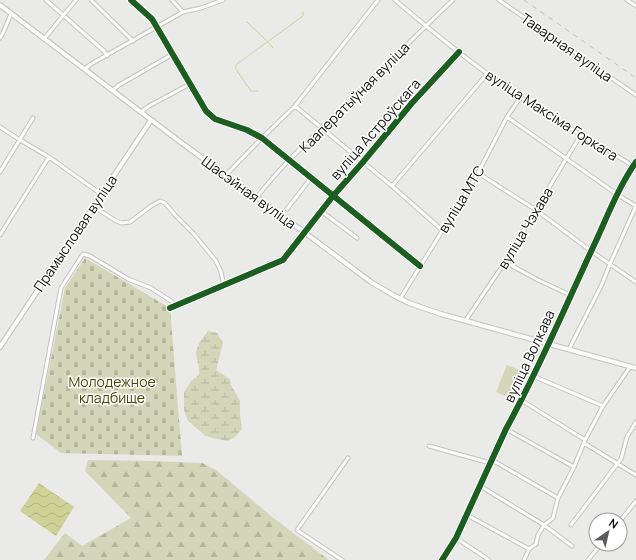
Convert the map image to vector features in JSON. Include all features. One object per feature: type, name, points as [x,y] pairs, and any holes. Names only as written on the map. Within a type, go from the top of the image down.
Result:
[{"type":"main road","name":"Шасэйная вуліца","points":[[0,6],[151,120],[372,282],[400,299],[433,311],[636,368]]},
{"type":"main road","name":"Прамысловая вуліца","points":[[0,347],[151,120]]},
{"type":"main road","name":"вуліца Волкава","points":[[442,560],[456,538],[506,429],[549,343]]},
{"type":"street","points":[[46,0],[104,51],[106,56]]},
{"type":"street","points":[[44,39],[76,0]]},
{"type":"street","points":[[91,0],[133,41]]},
{"type":"street","points":[[131,0],[152,19],[206,111],[215,120],[247,130],[262,138],[420,266]]},
{"type":"street","points":[[172,0],[183,12]]},
{"type":"street","points":[[85,69],[183,12],[201,8],[223,0]]},
{"type":"street","points":[[226,175],[295,106],[378,0]]},
{"type":"street","name":"вуліца Максіма Горкага","points":[[395,0],[487,74],[520,98],[634,167]]},
{"type":"street","name":"Кааператыўная вуліца","points":[[257,197],[268,182],[453,0]]},
{"type":"street","name":"Таварная вуліца","points":[[499,0],[636,94]]},
{"type":"street","points":[[627,0],[636,6]]},
{"type":"street","points":[[0,38],[11,14]]},
{"type":"street","name":"вуліца Астроўскага","points":[[170,308],[282,260],[321,210],[412,103],[459,52]]},
{"type":"street","points":[[113,90],[119,85],[173,54]]},
{"type":"street","points":[[392,186],[487,74]]},
{"type":"street","points":[[141,112],[149,106],[190,84]]},
{"type":"street","name":"вуліца МТС","points":[[400,299],[478,173],[507,117],[520,98]]},
{"type":"street","points":[[295,106],[392,186],[442,230]]},
{"type":"street","points":[[507,117],[636,206],[602,284],[569,349]]},
{"type":"street","points":[[0,172],[33,118]]},
{"type":"street","points":[[0,127],[49,157],[101,194]]},
{"type":"street","name":"вуліца Чэхава","points":[[466,320],[505,262],[566,159],[582,135]]},
{"type":"street","points":[[0,235],[49,157]]},
{"type":"street","name":"вуліца Волкава","points":[[549,343],[618,195],[636,162]]},
{"type":"street","points":[[478,173],[536,210],[591,252],[636,282]]},
{"type":"street","points":[[287,209],[311,178]]},
{"type":"street","points":[[93,206],[116,221],[122,223],[130,222],[160,201],[165,203],[194,234],[216,261],[221,272],[224,286]]},
{"type":"street","points":[[321,210],[357,238]]},
{"type":"street","points":[[33,438],[61,288],[83,254],[90,256],[128,278],[151,288],[177,305]]},
{"type":"street","points":[[505,262],[570,296]]},
{"type":"street","points":[[524,560],[529,549],[536,544],[538,535],[544,524],[553,518],[558,498],[585,441],[603,406],[630,367]]},
{"type":"street","points":[[533,376],[603,406]]},
{"type":"street","points":[[521,400],[636,475]]},
{"type":"street","points":[[571,525],[618,464],[621,459],[627,437],[636,422]]},
{"type":"street","points":[[506,429],[574,467]]},
{"type":"street","points":[[429,446],[491,462],[558,498]]},
{"type":"street","points":[[342,560],[298,530],[348,458]]},
{"type":"street","points":[[480,486],[544,524],[572,546]]},
{"type":"street","points":[[627,512],[636,501]]},
{"type":"street","points":[[467,514],[529,549]]},
{"type":"street","points":[[456,538],[489,560]]},
{"type":"street","points":[[588,560],[594,552]]},
{"type":"green space","name":"Молодежное кладбище","points":[[85,258],[170,308],[182,456],[61,453],[36,434],[65,288]]},
{"type":"green space","points":[[208,331],[217,333],[223,343],[216,370],[230,379],[231,385],[240,401],[242,429],[235,437],[228,441],[206,436],[188,421],[184,410],[184,392],[191,381],[199,375],[196,351]]},
{"type":"green space","points":[[507,365],[522,371],[510,398],[496,392]]},
{"type":"green space","points":[[88,460],[202,463],[216,470],[276,520],[329,560],[44,560],[65,533],[82,546],[131,518],[85,471]]},
{"type":"water","points":[[39,483],[74,507],[56,536],[20,511]]},
{"type":"waterway","points":[[258,91],[251,91],[235,68],[237,64],[303,16],[303,12]]},
{"type":"waterway","points":[[247,22],[273,48]]},
{"type":"railway","points":[[524,0],[636,78]]},
{"type":"cycle path","points":[[131,0],[152,19],[206,111],[215,119],[247,130],[262,138],[420,266]]},
{"type":"cycle path","points":[[170,308],[283,260],[333,196],[412,103],[459,52]]},
{"type":"cycle path","points":[[442,560],[456,538],[506,429],[552,337],[624,181],[636,162]]}]
